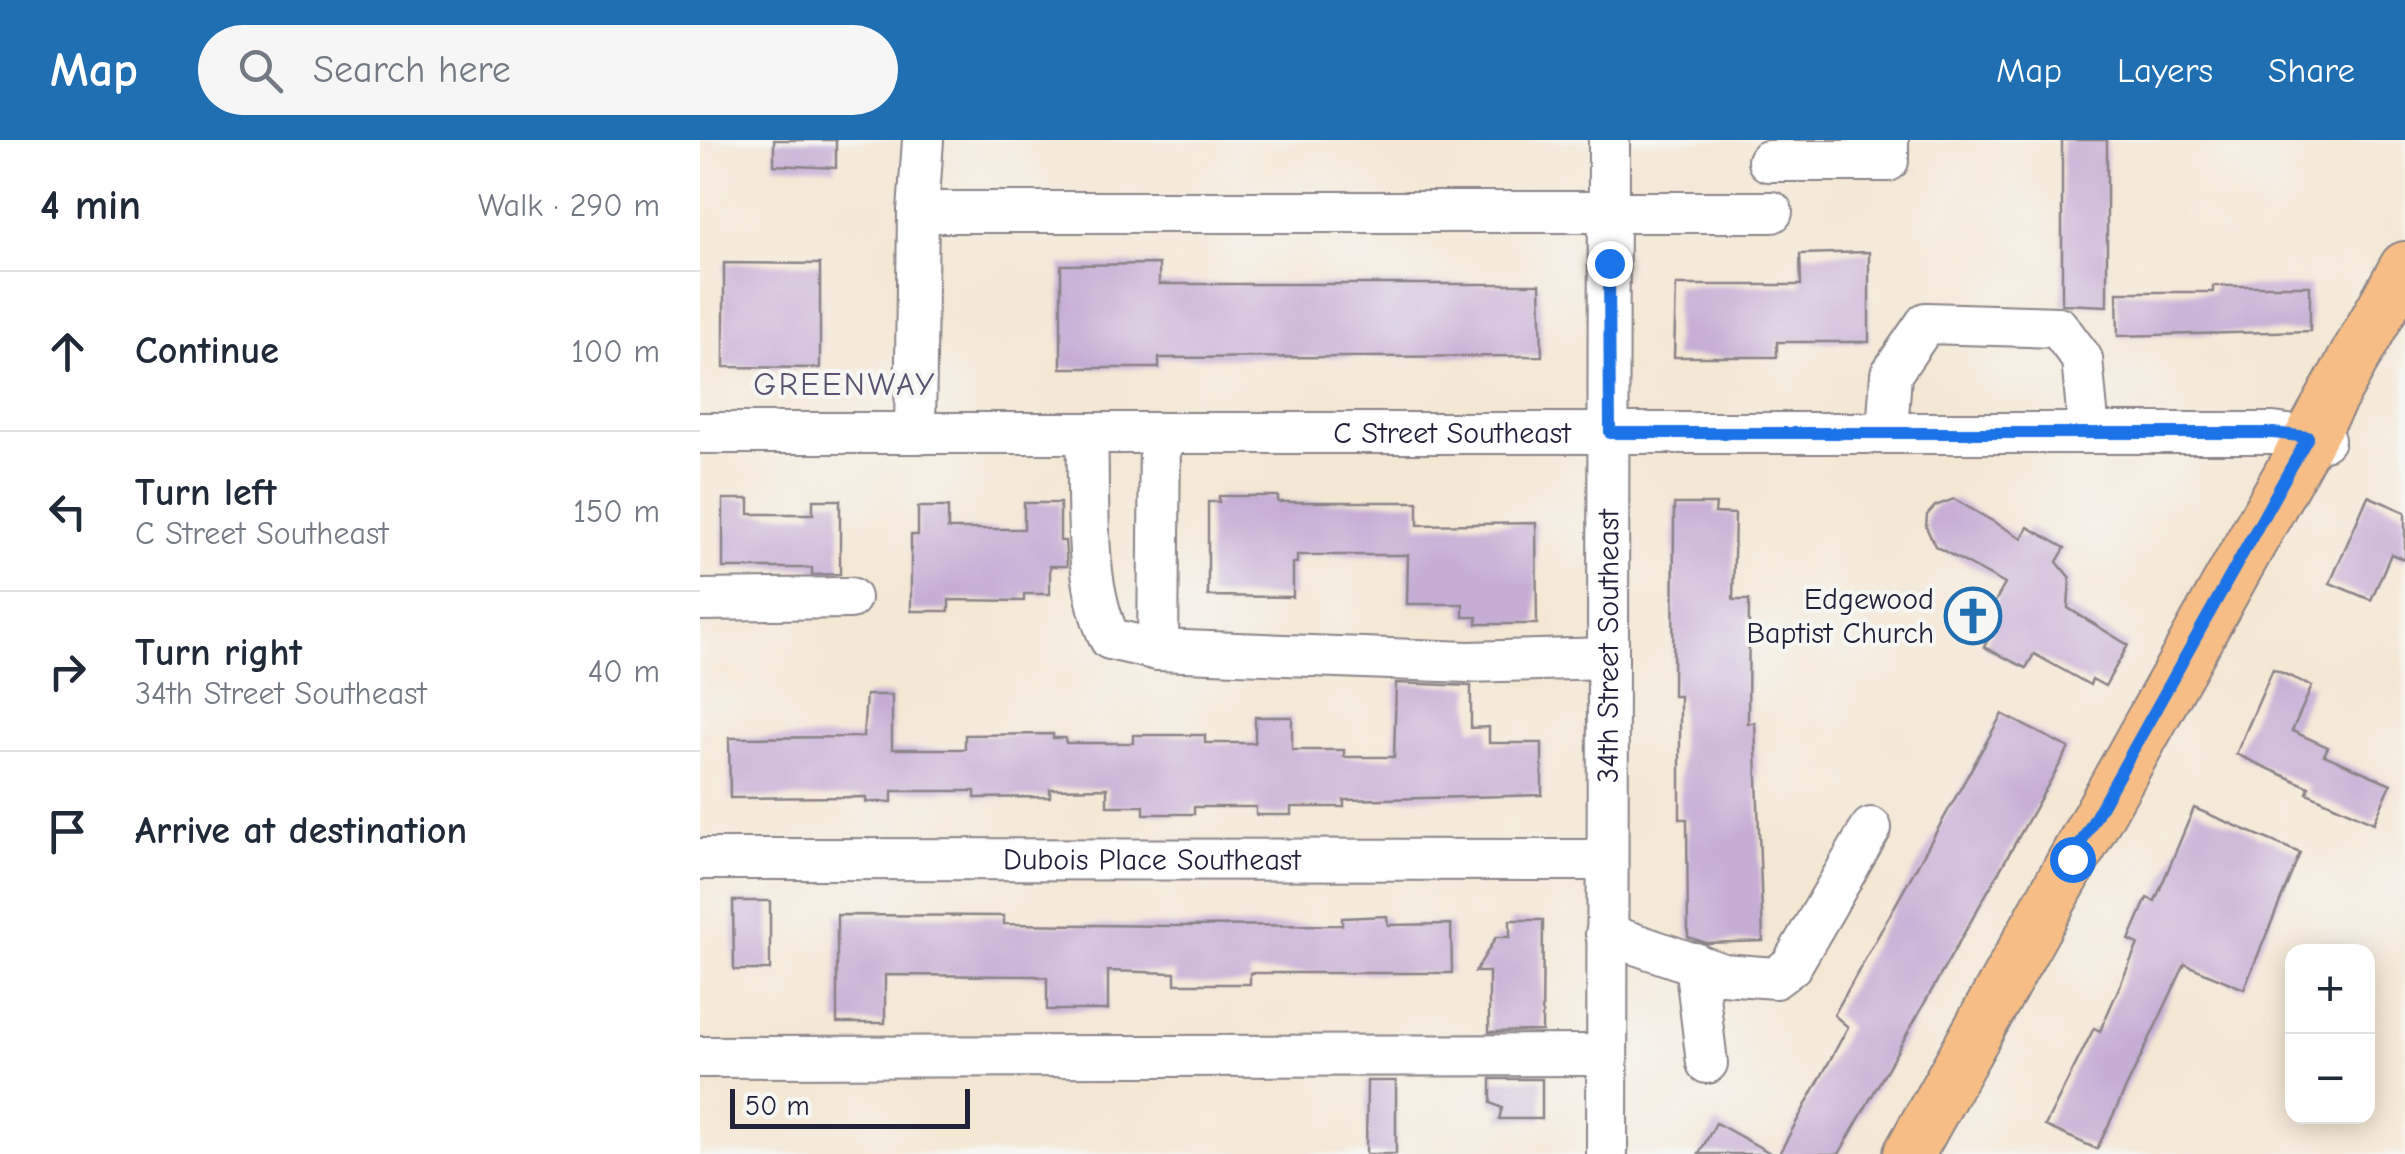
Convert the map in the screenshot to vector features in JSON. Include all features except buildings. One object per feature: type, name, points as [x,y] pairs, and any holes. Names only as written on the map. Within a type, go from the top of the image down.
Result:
[{"type":"main road","points":[[1929,1154],[2405,267]]},
{"type":"main road","points":[[1909,1154],[2316,438],[2405,294]]},
{"type":"street","points":[[915,433],[918,212],[924,140]]},
{"type":"street","name":"34th Street Southeast","points":[[1607,1154],[1609,140]]},
{"type":"street","points":[[1768,162],[1888,161],[1888,140]]},
{"type":"street","points":[[918,212],[1772,212]]},
{"type":"street","points":[[1887,433],[1891,374],[1926,323],[2058,327],[2082,360],[2089,433]]},
{"type":"street","name":"C Street Southeast","points":[[700,433],[2273,433],[2316,438]]},
{"type":"street","points":[[1088,433],[1101,618],[1110,639],[1158,650],[1468,662],[1608,658]]},
{"type":"street","points":[[1158,650],[1160,433]]},
{"type":"street","points":[[700,600],[850,598]]},
{"type":"street","points":[[1606,934],[1723,974],[1775,978],[1791,966],[1871,828]]},
{"type":"street","name":"Dubois Place Southeast","points":[[700,859],[1606,860]]},
{"type":"street","points":[[1695,963],[1707,1063]]},
{"type":"street","points":[[700,1057],[1607,1055]]},
{"type":"place","name":"Edgewood Baptist Church","points":[[1973,616]]},
{"type":"district","name":"GREENWAY","points":[[845,384]]},
{"type":"route","points":[[1609,263],[1610,433],[2273,433],[2308,437],[2072,859]]}]
